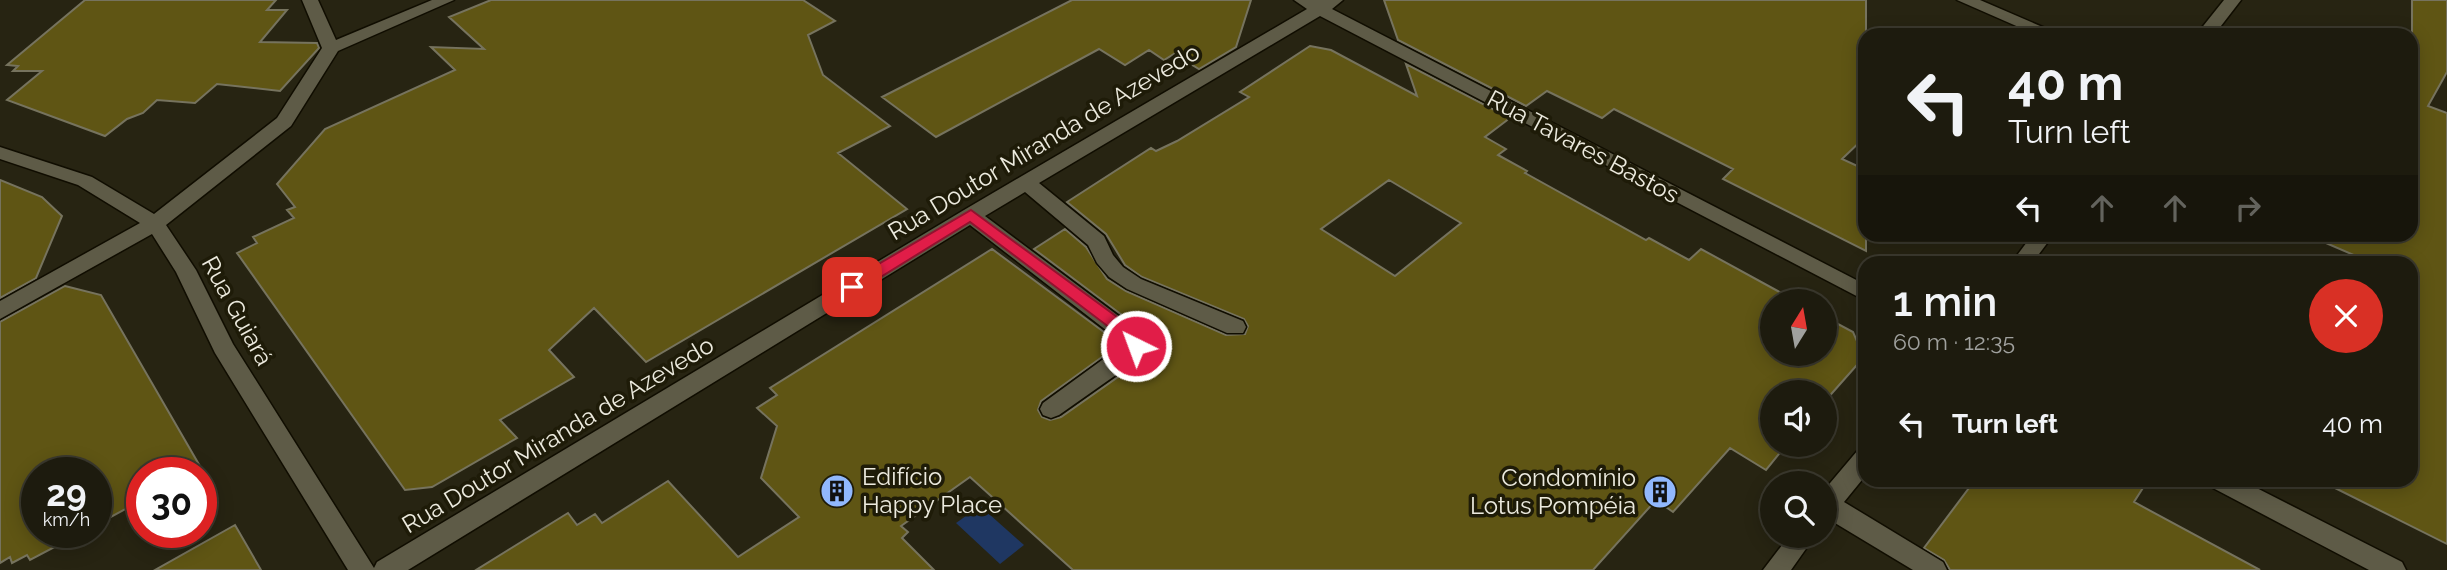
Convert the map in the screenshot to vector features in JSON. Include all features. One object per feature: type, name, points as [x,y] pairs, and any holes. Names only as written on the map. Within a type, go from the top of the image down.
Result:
[{"type":"street","points":[[310,0],[331,48]]},
{"type":"street","points":[[0,310],[155,223],[284,122],[316,76],[331,48],[446,0]]},
{"type":"street","points":[[1965,0],[2035,28]]},
{"type":"street","points":[[2210,28],[2233,0]]},
{"type":"street","name":"Rua Doutor Miranda de Azevedo","points":[[386,570],[1319,3]]},
{"type":"street","name":"Rua Tavares Bastos","points":[[1319,3],[1858,291]]},
{"type":"street","name":"Rua Guiará","points":[[0,153],[85,181],[155,223],[186,270],[223,347],[362,570]]},
{"type":"street","points":[[1026,183],[1097,241],[1104,258],[1116,272],[1133,284],[1235,327]]},
{"type":"street","points":[[971,215],[1136,341],[1132,352],[1051,409]]},
{"type":"street","points":[[2027,256],[2038,242]]},
{"type":"street","points":[[1837,493],[1858,467]]},
{"type":"street","points":[[2233,487],[2393,570]]},
{"type":"street","points":[[1837,513],[1934,570]]},
{"type":"street","points":[[1776,570],[1793,548]]},
{"type":"water","points":[[980,506],[1024,545],[1000,564],[956,523]]},
{"type":"building","points":[[85,0],[276,0],[267,10],[287,10],[260,42],[317,43],[319,48],[280,91],[217,84],[195,103],[157,100],[143,113],[127,119],[105,136],[7,100],[42,71],[13,71],[18,66],[7,65]]},
{"type":"building","points":[[491,0],[803,0],[835,21],[808,35],[823,75],[890,126],[838,153],[907,209],[646,362],[594,308],[549,350],[574,377],[500,420],[517,438],[432,487],[405,490],[237,253],[257,243],[253,237],[294,218],[287,210],[295,207],[277,184],[325,129],[455,70],[431,47],[484,49],[449,17]]},
{"type":"building","points":[[1072,0],[1251,0],[1236,47],[1199,69],[1174,54],[1164,60],[1149,50],[1125,65],[1099,49],[936,137],[882,97]]},
{"type":"building","points":[[1384,0],[1866,0],[1866,28],[1858,28],[1858,144],[1842,159],[1858,166],[1858,242],[1866,242],[1866,251],[1723,179],[1733,169],[1614,109],[1602,118],[1547,91],[1526,106],[1398,40]]},
{"type":"building","points":[[2412,0],[2447,0],[2447,72],[2428,106],[2447,113],[2447,544],[2333,487],[2418,487],[2418,256],[2356,256],[2324,242],[2418,242],[2418,28],[2412,28]]},
{"type":"building","points":[[1310,46],[1331,50],[1417,96],[1406,64],[1510,118],[1485,137],[1506,149],[1498,155],[1527,171],[1525,173],[1646,240],[1649,238],[1689,260],[1701,249],[1774,289],[1760,289],[1760,366],[1838,366],[1838,324],[1853,332],[1858,343],[1858,364],[1837,387],[1837,380],[1760,380],[1760,457],[1776,457],[1766,470],[1730,448],[1673,512],[1656,500],[1593,570],[1073,570],[970,477],[901,526],[908,532],[902,538],[934,570],[476,570],[568,513],[577,525],[595,514],[602,523],[668,481],[738,557],[799,517],[761,478],[777,426],[757,408],[777,395],[770,388],[992,249],[1120,344],[1041,401],[1038,410],[1042,417],[1050,420],[1061,417],[1142,360],[1149,342],[1146,333],[1034,249],[1065,229],[1086,247],[1107,279],[1126,291],[1226,335],[1245,334],[1248,326],[1244,319],[1142,277],[1125,265],[1106,234],[1067,202],[1151,148],[1156,151],[1249,97],[1240,92]],"holes":[[[1389,180],[1461,223],[1395,276],[1321,229]]]},
{"type":"building","points":[[0,180],[42,197],[62,216],[36,278],[0,298]]},
{"type":"building","points":[[65,286],[101,295],[195,457],[126,457],[126,509],[112,516],[112,457],[21,457],[21,548],[53,548],[30,560],[27,555],[12,563],[10,557],[0,563],[0,322]]},
{"type":"building","points":[[1970,487],[2144,487],[2134,502],[2260,570],[1950,570],[1944,560],[1924,548]]},
{"type":"building","points":[[235,525],[261,570],[155,570],[194,548],[217,548],[217,535]]},
{"type":"place","name":"Edifício Happy Place","points":[[837,491]]},
{"type":"place","name":"Condomínio Lotus Pompéia","points":[[1660,492]]},
{"type":"route","points":[[852,287],[971,215],[1134,337],[1136,346]]}]
